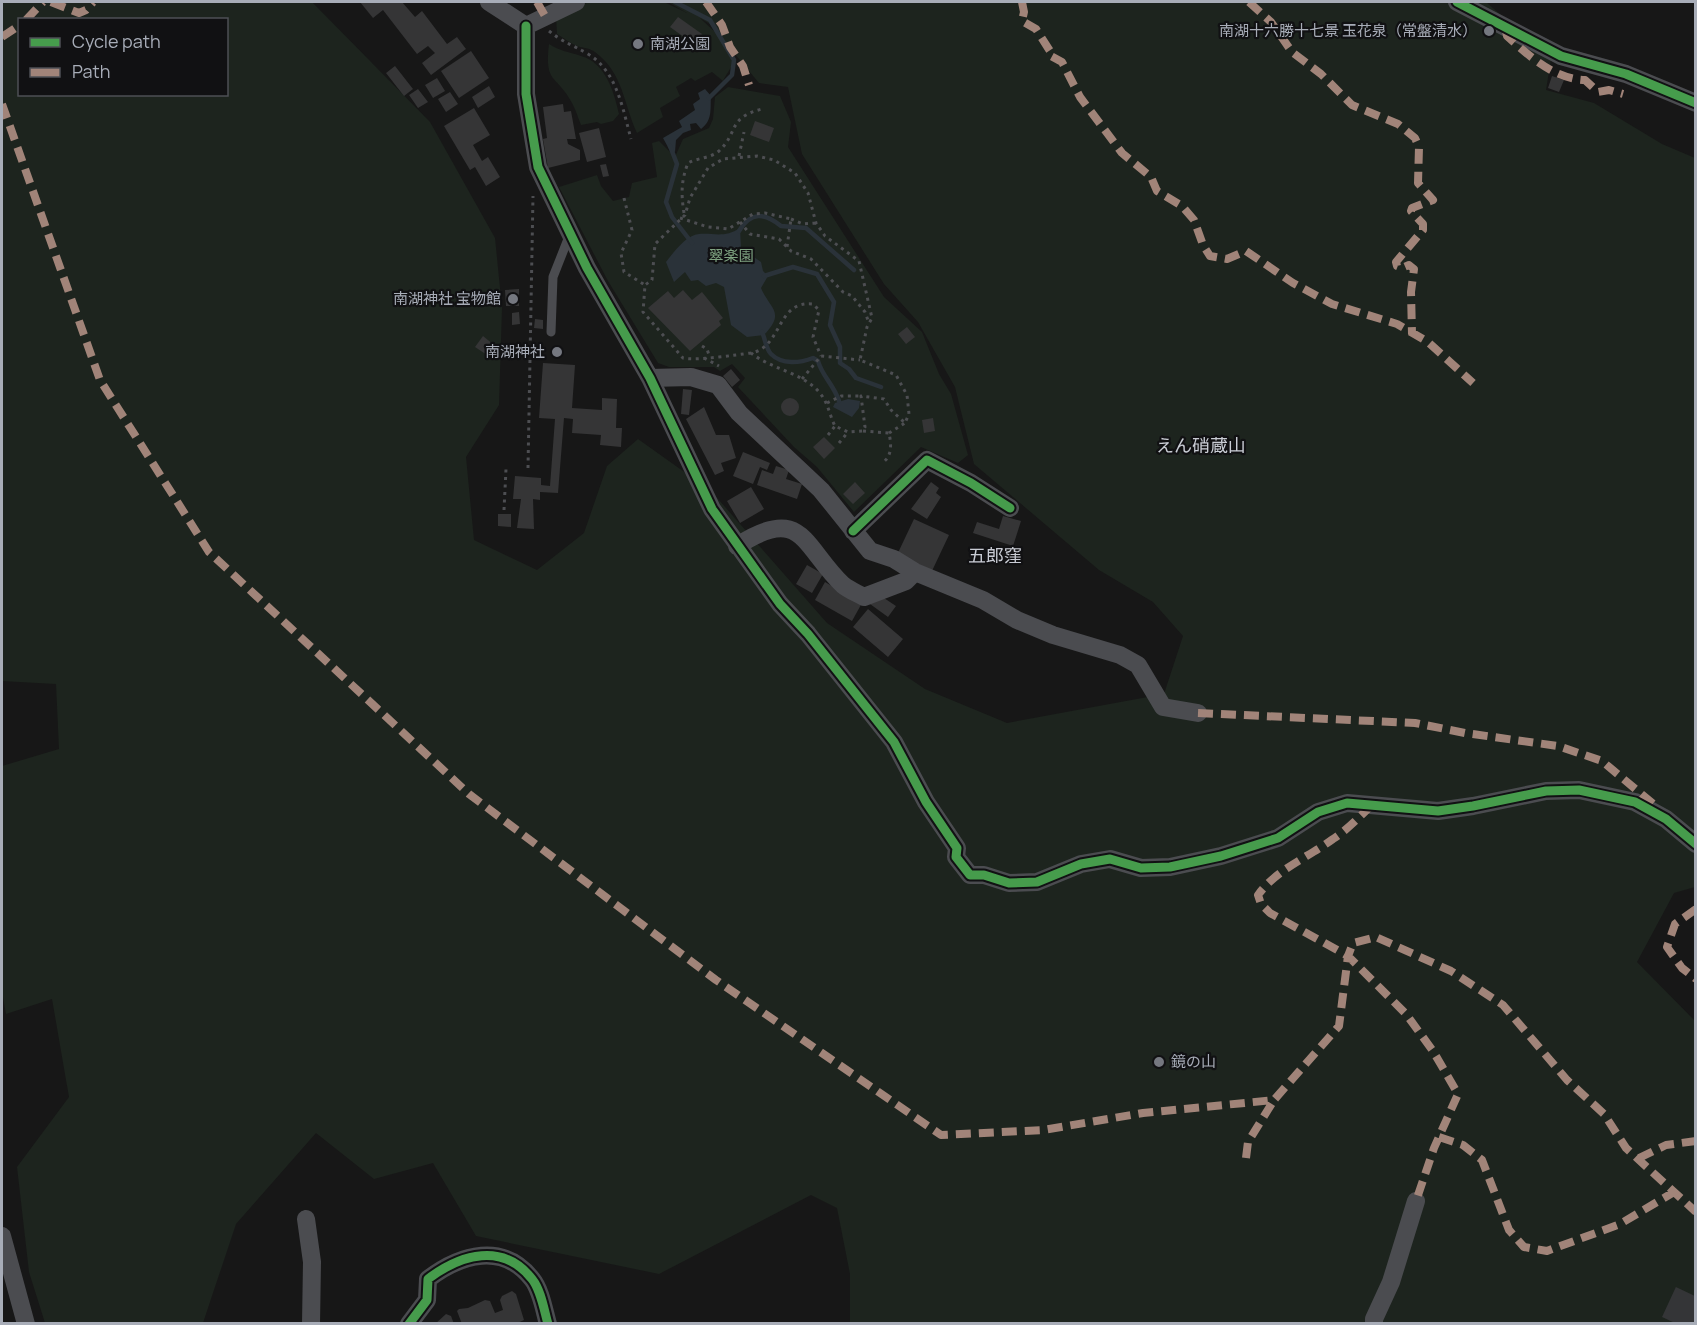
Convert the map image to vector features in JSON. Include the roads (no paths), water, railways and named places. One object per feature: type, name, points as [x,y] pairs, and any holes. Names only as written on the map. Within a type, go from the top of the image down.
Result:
[{"type":"street","points":[[489,2],[531,23]]},
{"type":"street","points":[[531,23],[576,2]]},
{"type":"street","points":[[1457,2],[1561,56],[1626,74],[1695,103]]},
{"type":"street","points":[[531,23],[526,94],[538,167],[587,268],[650,378],[712,509],[780,604],[808,634],[894,742],[926,802],[957,848],[956,857],[961,866],[970,875],[984,875],[1009,883],[1037,882],[1081,864],[1110,859],[1141,868],[1170,867],[1221,856],[1278,838],[1318,812],[1347,803],[1438,811],[1546,791],[1578,790],[1635,802],[1666,819],[1695,844]]},
{"type":"street","points":[[650,378],[692,377],[718,384],[739,412],[821,490],[870,552],[894,559],[915,572],[983,600],[1017,620],[1053,635],[1120,655],[1138,665],[1163,707],[1198,713]]},
{"type":"street","points":[[853,531],[927,460],[971,483],[1010,508]]},
{"type":"street","points":[[737,546],[758,532],[778,528],[796,532],[811,545],[844,586],[864,597],[906,581],[915,572]]},
{"type":"street","points":[[1374,1323],[1391,1282],[1416,1201]]},
{"type":"street","points":[[306,1219],[312,1262],[311,1323]]},
{"type":"street","points":[[2,1236],[26,1323]]},
{"type":"street","points":[[409,1323],[427,1300],[428,1279],[446,1265],[464,1258],[484,1255],[504,1256],[533,1280],[548,1323]]},
{"type":"lane","points":[[551,332],[553,277],[570,234]]},
{"type":"waterway","points":[[675,2],[710,20],[734,60],[732,75],[709,98]]},
{"type":"waterway","points":[[670,146],[677,164],[666,202],[672,217],[692,243]]},
{"type":"waterway","points":[[739,231],[748,220],[758,216],[769,218],[781,226],[806,228],[854,270]]},
{"type":"waterway","points":[[764,276],[793,267],[817,274],[834,302],[830,325],[840,347],[840,363],[856,378],[881,387]]},
{"type":"waterway","points":[[762,332],[768,349],[775,358],[791,362],[813,358],[818,361],[839,401]]},
{"type":"tunnel","points":[[1677,1324],[1696,1283]]},
{"type":"place","name":"南湖十六勝十七景 玉花泉（常盤清水）","points":[[1489,31]]},
{"type":"place","name":"南湖公園","points":[[638,44]]},
{"type":"place","name":"南湖神社 宝物館","points":[[513,299]]},
{"type":"place","name":"南湖神社","points":[[557,352]]},
{"type":"place","name":"鏡の山","points":[[1159,1062]]},
{"type":"district","name":"えん硝蔵山","points":[[1201,446]]},
{"type":"district","name":"五郎窪","points":[[995,556]]},
{"type":"park label","name":"翠楽園","points":[[731,256]]}]
